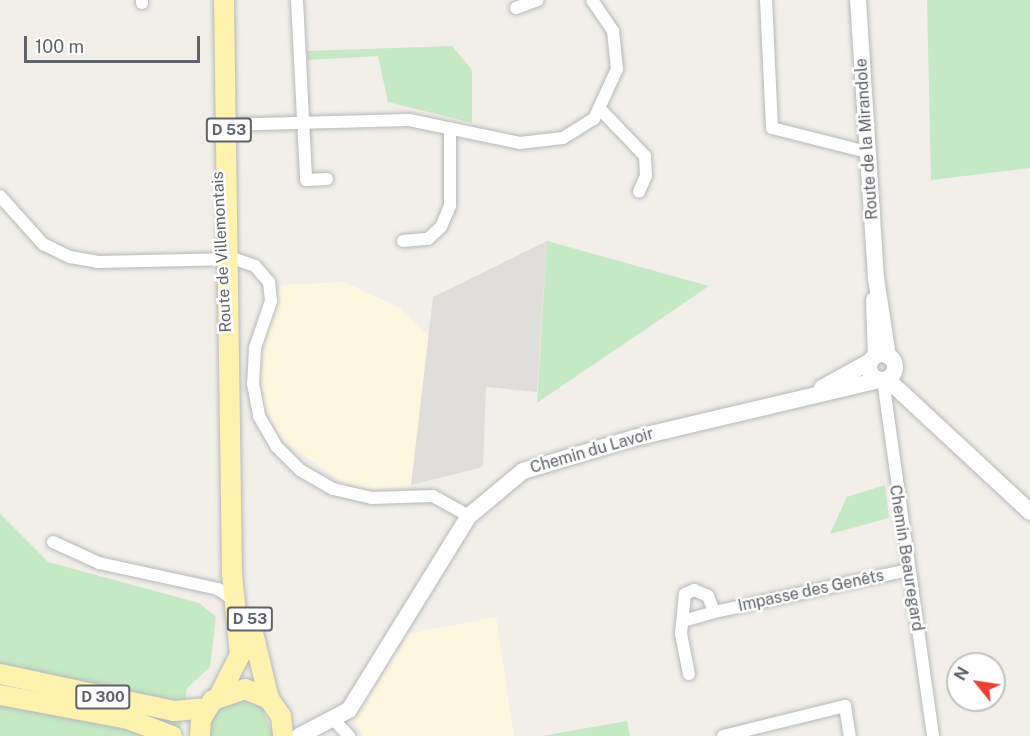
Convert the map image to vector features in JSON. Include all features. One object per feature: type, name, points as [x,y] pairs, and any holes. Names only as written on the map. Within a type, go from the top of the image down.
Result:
[{"type":"main road","name":"Route de Villemontais","points":[[218,0],[224,125]]},
{"type":"main road","name":"Route de Villemontais","points":[[224,0],[225,259],[235,539]]},
{"type":"main road","name":"D 53","points":[[213,701],[240,655],[229,590],[235,539]]},
{"type":"main road","name":"D 53","points":[[235,539],[243,557],[253,647],[269,699]]},
{"type":"main road","name":"D 300","points":[[0,674],[174,711],[213,701]]},
{"type":"main road","points":[[200,736],[213,701],[245,689],[269,699],[281,716],[283,736]]},
{"type":"main road","name":"D 300","points":[[0,695],[128,719],[171,736]]},
{"type":"street","points":[[297,0],[306,180],[327,178]]},
{"type":"street","points":[[516,8],[538,0]]},
{"type":"street","points":[[224,125],[303,121],[409,120],[539,143],[584,128],[601,110],[613,84],[618,47],[608,19],[592,0]]},
{"type":"street","points":[[766,0],[772,128],[867,152]]},
{"type":"street","name":"Route de la Mirandole","points":[[858,0],[879,358],[895,366],[883,380]]},
{"type":"street","points":[[601,110],[645,156],[646,176],[639,192]]},
{"type":"street","points":[[403,241],[428,239],[441,227],[450,206],[450,128]]},
{"type":"street","points":[[0,196],[44,244],[70,256],[97,262],[225,259],[255,266],[269,282],[271,301],[255,348],[253,384],[259,416],[277,447],[300,470],[333,489],[371,498],[433,496],[469,516]]},
{"type":"street","name":"Chemin du Lavoir","points":[[814,393],[879,358]]},
{"type":"street","points":[[883,380],[1030,512]]},
{"type":"street","name":"Chemin du Lavoir","points":[[299,736],[335,721],[349,710],[469,516],[489,495],[543,462],[814,393],[883,380]]},
{"type":"street","name":"Chemin Beauregard","points":[[883,380],[933,736]]},
{"type":"street","points":[[53,542],[99,563],[241,594],[246,640],[253,647]]},
{"type":"street","name":"Impasse des Genêts","points":[[683,621],[714,612],[908,570]]},
{"type":"street","name":"Impasse des Genêts","points":[[689,674],[682,598],[694,590],[708,596],[714,612]]},
{"type":"street","points":[[723,736],[845,706],[850,736]]},
{"type":"street","points":[[281,716],[315,728]]},
{"type":"street","points":[[335,721],[349,736]]},
{"type":"shaded area","points":[[547,241],[537,392],[486,387],[483,467],[411,485],[433,297]]},
{"type":"shaded area","points":[[344,282],[398,307],[430,337],[411,485],[374,490],[345,484],[280,438],[264,409],[258,381],[261,343],[281,285]]},
{"type":"shaded area","points":[[496,617],[514,736],[363,736],[354,719],[407,634]]},
{"type":"green space","points":[[927,0],[1030,0],[1030,168],[931,180]]},
{"type":"green space","points":[[452,46],[472,70],[472,123],[388,102],[378,56],[308,60],[307,51]]},
{"type":"green space","points":[[547,241],[709,286],[537,403]]},
{"type":"green space","points":[[885,485],[889,518],[830,534],[847,497]]},
{"type":"green space","points":[[0,514],[48,562],[199,603],[216,617],[210,667],[187,688],[179,736],[0,736]]},
{"type":"green space","points":[[240,699],[261,706],[274,736],[205,736],[219,706]]},
{"type":"green space","points":[[627,721],[630,736],[542,736]]}]
